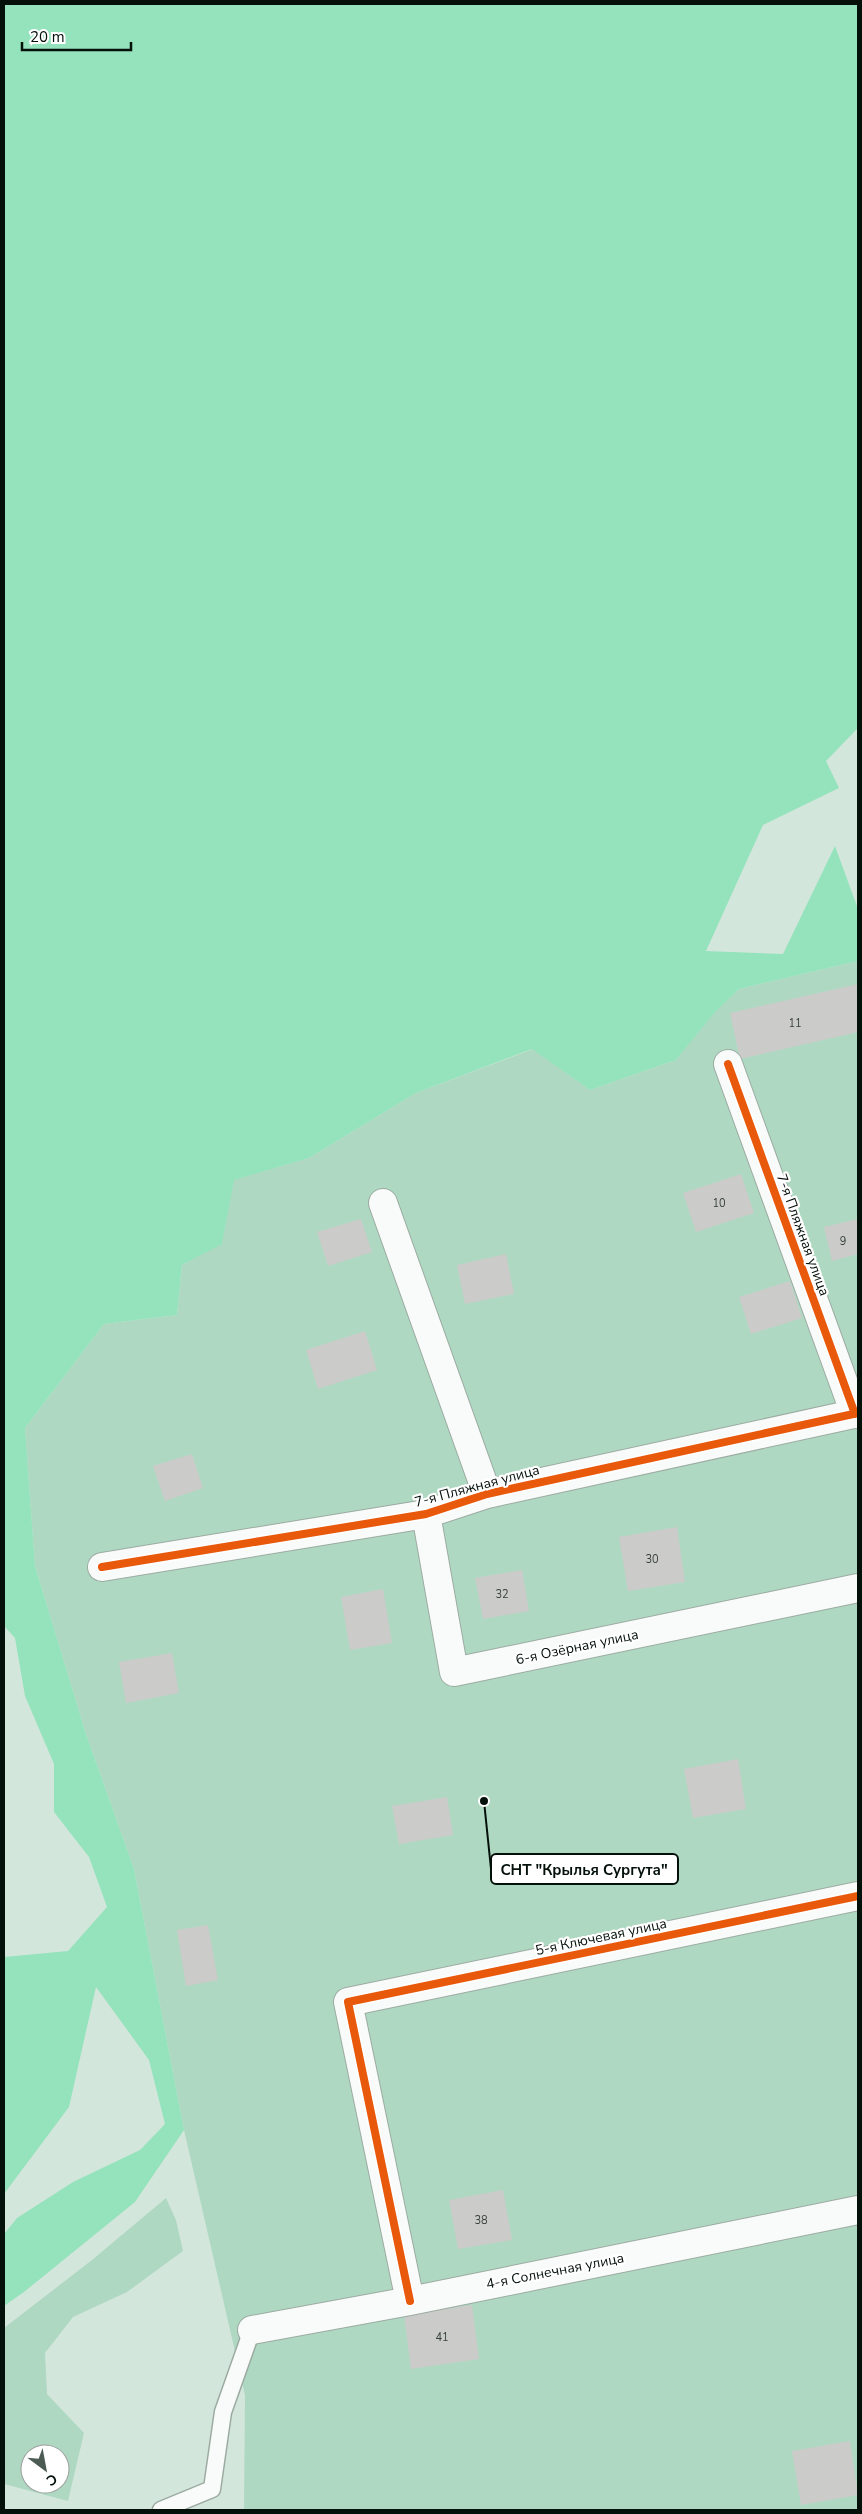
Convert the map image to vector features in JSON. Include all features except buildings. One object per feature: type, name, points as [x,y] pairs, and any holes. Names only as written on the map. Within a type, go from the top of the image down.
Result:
[{"type":"street","name":"7-я Пляжная улица","points":[[102,1567],[426,1514],[487,1494],[857,1414],[728,1064]]},
{"type":"street","name":"7-я Пляжная улица","points":[[384,1203],[487,1494]]},
{"type":"street","name":"6-я Озёрная улица","points":[[426,1514],[454,1672],[858,1588]]},
{"type":"street","name":"5-я Ключевая улица","points":[[410,2301],[348,2002],[858,1896]]},
{"type":"street","name":"4-я Солнечная улица","points":[[252,2330],[410,2301],[858,2210]]},
{"type":"lane","points":[[161,2510],[212,2489],[223,2412],[252,2330]]},
{"type":"shaded area","points":[[4,4],[858,4],[858,728],[826,761],[839,788],[763,825],[706,951],[783,954],[835,846],[858,909],[858,961],[739,989],[716,1011],[676,1060],[590,1090],[532,1049],[416,1093],[309,1158],[234,1180],[222,1244],[182,1265],[177,1315],[104,1324],[25,1428],[35,1566],[86,1734],[134,1869],[184,2130],[135,2202],[4,2306],[4,2234],[17,2218],[73,2182],[140,2150],[165,2124],[149,2060],[96,1987],[69,2107],[4,2194],[4,1957],[68,1951],[107,1907],[89,1857],[54,1812],[54,1764],[25,1696],[15,1638],[4,1626]]},
{"type":"shaded area","points":[[858,961],[858,2510],[244,2510],[245,2395],[184,2130],[134,1869],[86,1734],[35,1566],[25,1428],[104,1324],[177,1315],[182,1265],[222,1243],[233,1180],[309,1158],[416,1093],[533,1049],[590,1090],[676,1060],[716,1010],[739,989]]},
{"type":"shaded area","points":[[166,2198],[176,2220],[183,2251],[127,2292],[73,2317],[45,2353],[47,2394],[84,2433],[70,2492],[70,2444],[20,2444],[20,2488],[4,2484],[4,2328],[92,2260]]},
{"type":"shaded area","points":[[42,2494],[70,2494],[68,2501]]},
{"type":"cycle path","points":[[728,1064],[855,1414]]},
{"type":"cycle path","points":[[102,1567],[426,1514],[487,1494],[858,1413]]},
{"type":"cycle path","points":[[410,2301],[348,2002],[858,1896]]},
{"type":"place","name":"CНТ \"Крылья Сургута\"","points":[[484,1801]]}]
